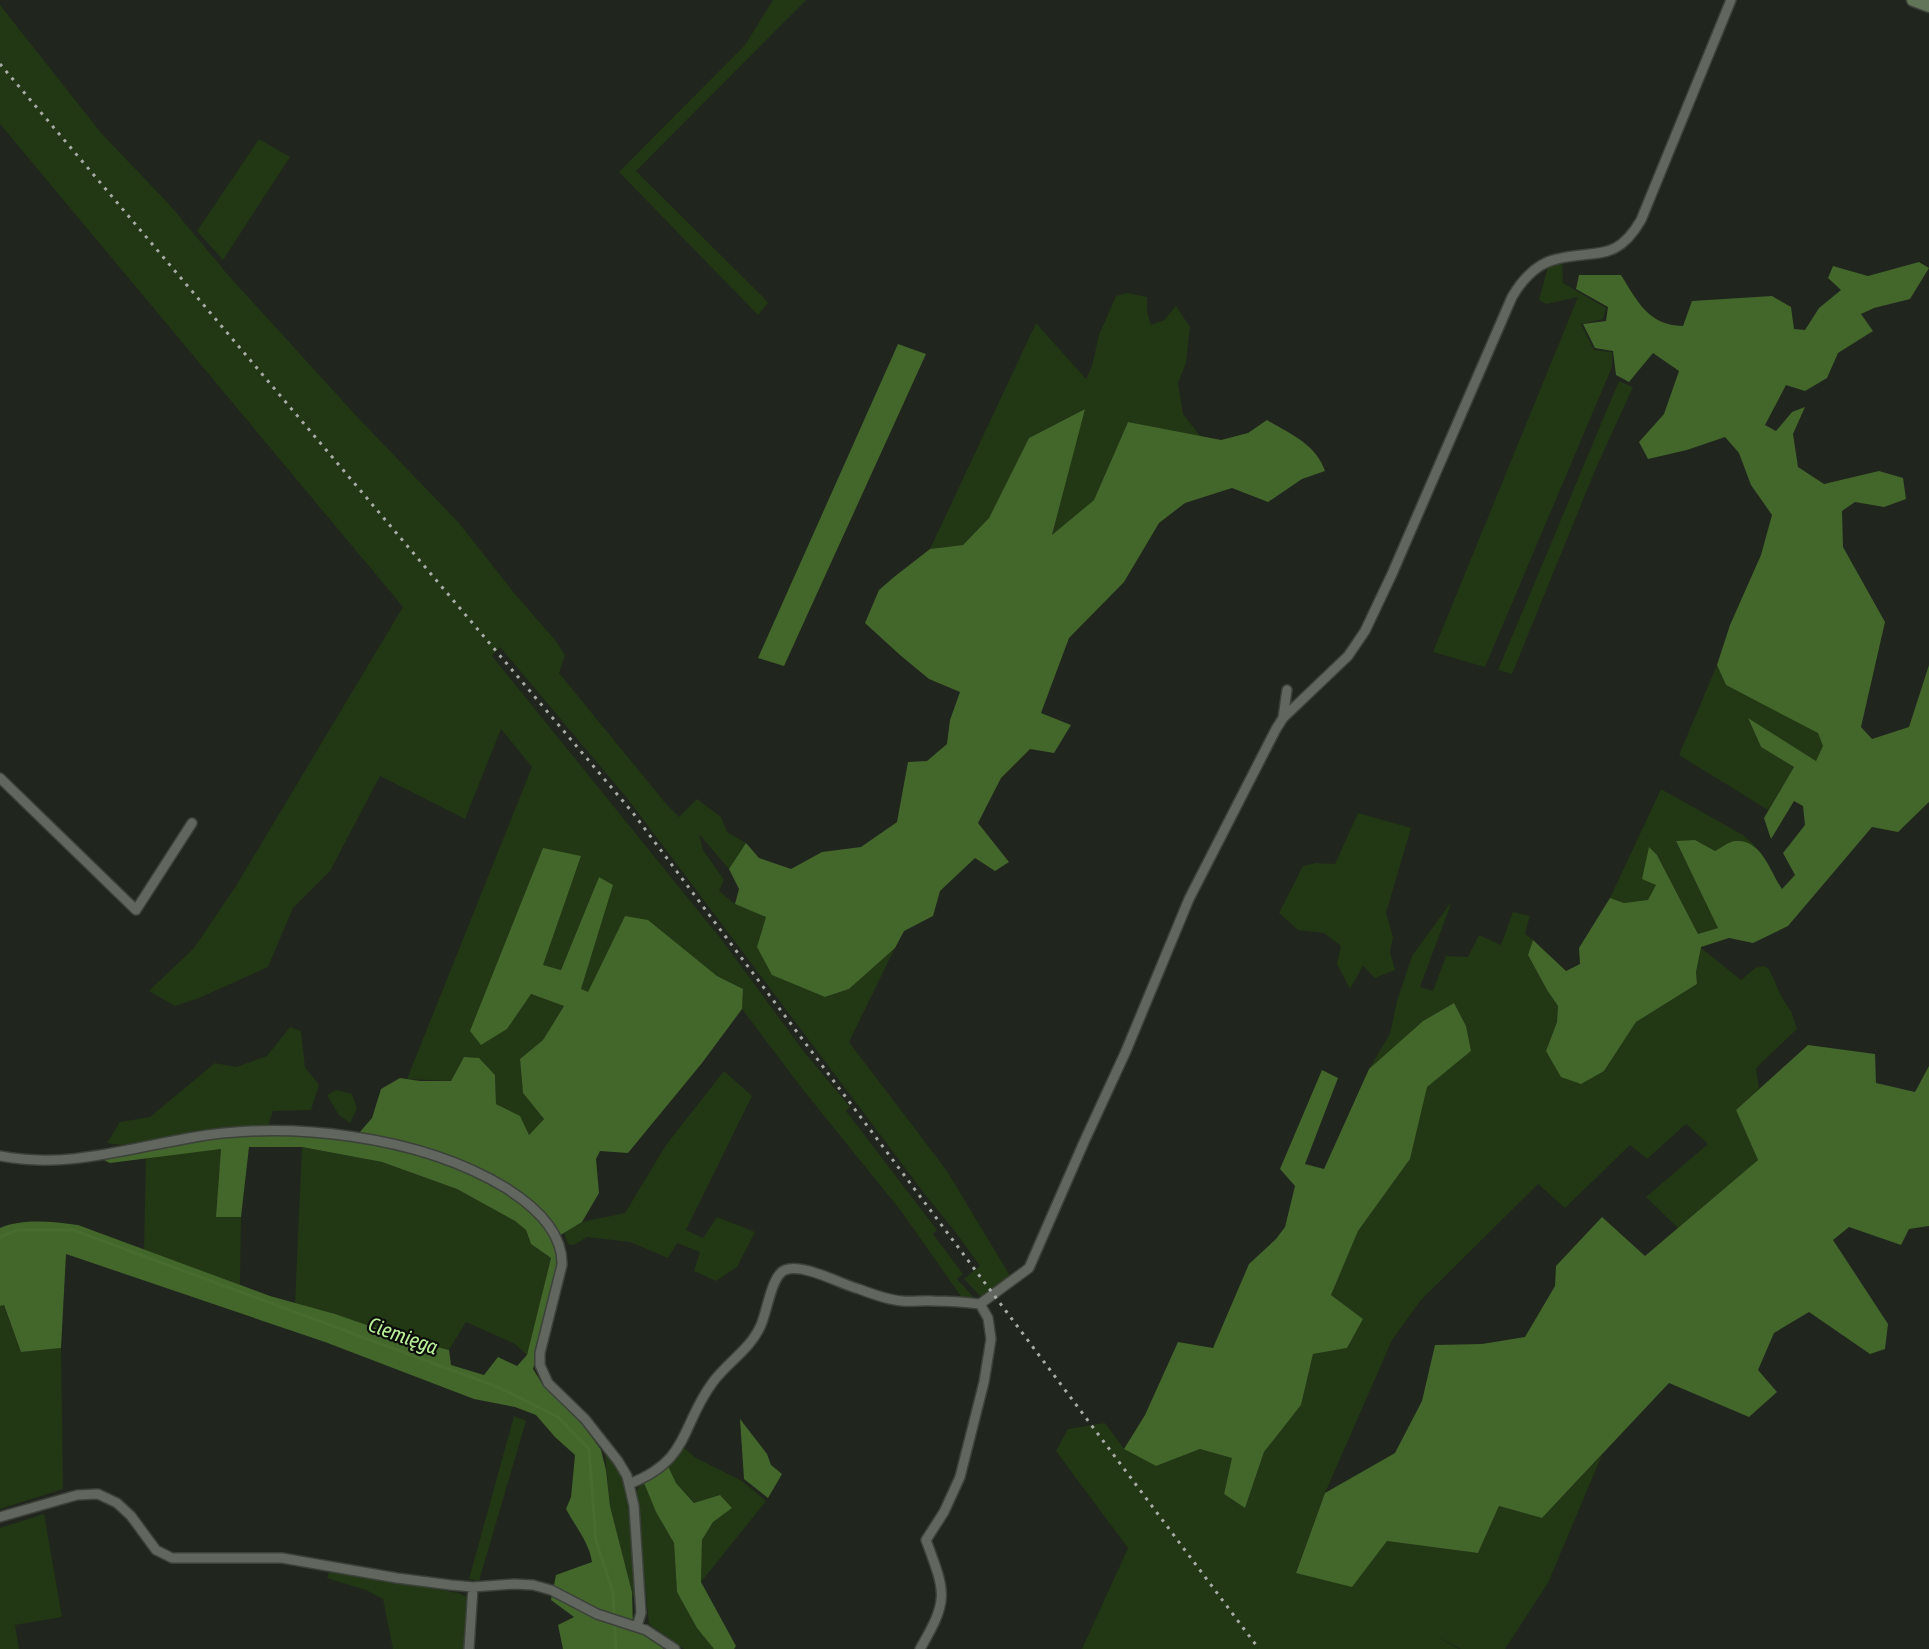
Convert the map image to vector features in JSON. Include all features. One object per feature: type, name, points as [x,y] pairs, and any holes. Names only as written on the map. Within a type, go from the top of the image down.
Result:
[{"type":"street","points":[[630,1484],[654,1472],[676,1453],[713,1382],[760,1329],[773,1286],[778,1274],[782,1271],[791,1269],[807,1271],[856,1289],[902,1301],[952,1301],[980,1304],[1029,1268],[1126,1051],[1189,899],[1261,754],[1283,718],[1348,656],[1365,631],[1517,288],[1535,269],[1549,261],[1607,252],[1620,246],[1636,228],[1731,0]]},
{"type":"street","points":[[1913,0],[1929,6]]},
{"type":"street","points":[[1283,718],[1287,690]]},
{"type":"street","points":[[0,778],[136,910],[192,823]]},
{"type":"street","points":[[0,1156],[29,1160],[66,1160],[215,1133],[284,1130],[334,1134],[384,1143],[440,1158],[487,1178],[517,1195],[541,1215],[557,1239],[561,1252],[562,1265],[540,1353],[542,1371],[548,1383],[576,1409],[598,1435],[622,1468],[630,1484],[641,1613],[638,1626]]},
{"type":"street","points":[[920,1649],[940,1610],[942,1595],[939,1577],[926,1540],[944,1512],[960,1477],[988,1363],[990,1328],[980,1304]]},
{"type":"street","points":[[0,1517],[77,1495],[98,1494],[117,1503],[131,1516],[156,1550],[172,1558],[282,1558],[398,1578],[473,1587],[533,1585],[551,1590],[597,1614],[638,1626],[675,1649]]},
{"type":"street","points":[[469,1649],[473,1587]]},
{"type":"green space","points":[[773,0],[806,0],[636,171],[763,297],[768,303],[758,315],[619,172],[745,45]]},
{"type":"green space","points":[[0,5],[102,134],[168,203],[229,276],[361,421],[459,523],[565,655],[559,673],[667,805],[679,817],[697,799],[721,817],[727,832],[746,843],[729,869],[699,834],[703,850],[724,880],[719,891],[735,904],[766,917],[758,947],[800,986],[826,997],[849,989],[895,948],[849,1042],[947,1171],[1012,1279],[980,1304],[965,1302],[901,1211],[804,1091],[742,1009],[743,989],[717,976],[685,951],[625,916],[588,993],[580,989],[599,877],[561,970],[542,965],[581,856],[481,1044],[507,1029],[530,994],[564,1006],[543,1040],[520,1059],[523,1093],[544,1119],[528,1136],[519,1116],[496,1104],[495,1075],[464,1057],[451,1081],[407,1079],[532,767],[501,729],[465,819],[380,776],[330,871],[293,908],[268,967],[199,998],[175,1006],[149,991],[194,948],[236,886],[403,607],[0,124]],"holes":[[[500,647],[627,798],[980,1266],[964,1279],[981,1297],[976,1300],[957,1279],[963,1274],[933,1234],[937,1230],[846,1111],[850,1107],[805,1053],[721,939],[492,656]]]},
{"type":"green space","points":[[259,139],[290,157],[223,260],[197,231]]},
{"type":"green space","points":[[1562,262],[1563,283],[1606,308],[1603,319],[1581,324],[1594,350],[1612,352],[1612,367],[1485,667],[1433,652],[1578,297],[1546,304],[1539,300],[1549,263]]},
{"type":"green space","points":[[1919,262],[1929,268],[1910,299],[1874,308],[1861,314],[1873,331],[1838,353],[1827,378],[1805,391],[1786,385],[1765,425],[1776,431],[1792,412],[1805,407],[1793,434],[1798,467],[1824,484],[1879,471],[1903,478],[1906,499],[1884,507],[1855,502],[1842,511],[1843,547],[1885,622],[1861,727],[1872,739],[1909,727],[1929,665],[1929,802],[1898,832],[1872,827],[1788,926],[1753,943],[1729,938],[1701,947],[1696,972],[1697,984],[1636,1022],[1604,1071],[1581,1084],[1561,1077],[1546,1051],[1557,1022],[1558,1006],[1528,955],[1533,940],[1566,971],[1580,964],[1579,948],[1610,898],[1624,903],[1648,900],[1656,885],[1642,879],[1649,847],[1657,855],[1698,934],[1718,928],[1676,841],[1695,840],[1715,851],[1736,841],[1752,845],[1764,858],[1782,889],[1795,875],[1783,853],[1805,825],[1803,806],[1794,801],[1771,839],[1764,818],[1794,767],[1761,747],[1748,718],[1816,761],[1823,746],[1818,733],[1726,685],[1717,665],[1730,625],[1761,555],[1772,515],[1751,485],[1739,453],[1725,437],[1687,450],[1648,459],[1639,442],[1664,414],[1679,371],[1653,353],[1629,382],[1616,375],[1613,351],[1595,348],[1583,324],[1606,321],[1608,307],[1576,289],[1579,275],[1621,275],[1639,303],[1652,317],[1671,325],[1683,326],[1692,301],[1772,296],[1791,307],[1794,329],[1805,330],[1819,308],[1841,290],[1828,278],[1833,266],[1868,276]]},
{"type":"green space","points":[[1127,293],[1147,297],[1147,311],[1151,325],[1164,320],[1176,306],[1190,327],[1186,363],[1178,383],[1183,414],[1201,437],[1128,422],[1094,500],[1052,536],[1084,409],[1029,438],[989,518],[963,545],[930,549],[1036,323],[1086,379],[1092,366],[1099,335],[1116,296]]},
{"type":"green space","points":[[898,344],[926,354],[784,666],[758,658]]},
{"type":"green space","points":[[1619,381],[1633,387],[1596,468],[1512,674],[1498,670]]},
{"type":"green space","points":[[1085,409],[1052,535],[1094,500],[1128,422],[1221,440],[1248,433],[1267,420],[1309,447],[1325,471],[1302,479],[1268,502],[1232,488],[1185,503],[1159,523],[1124,582],[1069,638],[1041,713],[1071,725],[1054,753],[1030,749],[1001,778],[978,823],[1009,862],[995,871],[975,858],[940,891],[933,916],[904,931],[895,948],[849,989],[825,997],[772,975],[757,947],[766,917],[735,904],[739,889],[729,869],[746,843],[759,858],[791,869],[822,852],[861,847],[897,822],[908,762],[927,761],[947,744],[950,720],[960,692],[929,679],[865,623],[879,590],[930,549],[963,545],[989,518],[1029,438]]},
{"type":"green space","points":[[1717,665],[1726,685],[1819,733],[1824,746],[1816,761],[1748,719],[1761,747],[1794,767],[1768,810],[1679,755]]},
{"type":"green space","points":[[1661,789],[1743,835],[1757,847],[1745,842],[1735,842],[1715,851],[1695,840],[1676,842],[1719,928],[1698,934],[1657,855],[1649,848],[1656,885],[1648,901],[1624,903],[1610,898]]},
{"type":"green space","points":[[1358,813],[1411,828],[1386,913],[1393,937],[1390,952],[1395,970],[1375,978],[1363,966],[1350,989],[1337,964],[1341,946],[1324,933],[1298,930],[1279,913],[1303,866],[1316,863],[1335,864]]},
{"type":"green space","points":[[543,848],[581,856],[543,965],[561,970],[599,877],[613,885],[581,989],[588,992],[625,916],[648,920],[717,976],[743,989],[742,1009],[702,1063],[628,1153],[600,1151],[596,1159],[599,1193],[582,1222],[554,1239],[560,1253],[557,1277],[533,1369],[543,1385],[580,1421],[601,1450],[610,1506],[632,1592],[633,1628],[664,1649],[563,1649],[558,1625],[574,1617],[551,1600],[556,1575],[592,1562],[585,1541],[566,1509],[571,1497],[575,1455],[536,1415],[515,1407],[474,1399],[325,1342],[66,1254],[61,1348],[21,1352],[4,1305],[0,1306],[0,1228],[29,1222],[78,1225],[270,1296],[449,1350],[451,1365],[484,1375],[498,1357],[517,1366],[527,1355],[551,1258],[531,1244],[526,1230],[515,1221],[457,1189],[382,1162],[302,1147],[249,1147],[241,1217],[216,1217],[221,1149],[110,1163],[102,1159],[208,1137],[267,1133],[352,1141],[372,1118],[381,1089],[400,1078],[420,1081],[451,1081],[464,1057],[479,1058],[495,1075],[496,1104],[520,1116],[529,1135],[544,1119],[523,1093],[520,1059],[543,1040],[564,1006],[531,994],[507,1029],[481,1045],[470,1031]]},
{"type":"green space","points":[[1452,901],[1420,987],[1433,991],[1446,956],[1468,957],[1479,935],[1501,945],[1513,912],[1530,916],[1525,934],[1533,940],[1528,955],[1558,1006],[1557,1022],[1546,1051],[1604,1071],[1636,1022],[1697,984],[1696,972],[1700,947],[1741,980],[1755,968],[1764,966],[1769,969],[1782,998],[1791,1011],[1797,1029],[1756,1068],[1759,1089],[1736,1110],[1758,1160],[1678,1228],[1646,1197],[1708,1144],[1686,1124],[1647,1159],[1630,1145],[1565,1208],[1538,1184],[1421,1300],[1392,1340],[1325,1493],[1296,1572],[1387,1541],[1478,1553],[1499,1506],[1542,1518],[1602,1455],[1548,1583],[1505,1649],[1461,1649],[1434,1635],[1459,1649],[1082,1649],[1128,1548],[1056,1451],[1068,1429],[1105,1423],[1124,1449],[1156,1466],[1200,1449],[1233,1458],[1224,1494],[1245,1508],[1264,1452],[1301,1405],[1313,1354],[1347,1348],[1363,1319],[1331,1295],[1358,1231],[1410,1159],[1426,1087],[1471,1051],[1466,1026],[1454,1003],[1423,1021],[1369,1069],[1390,1034],[1397,1001],[1412,956]]},
{"type":"green space","points":[[1454,1003],[1466,1026],[1471,1051],[1427,1087],[1410,1159],[1358,1231],[1331,1295],[1363,1319],[1347,1348],[1313,1354],[1301,1405],[1264,1452],[1245,1508],[1224,1494],[1232,1458],[1200,1449],[1156,1466],[1124,1449],[1145,1415],[1178,1342],[1213,1348],[1249,1264],[1276,1239],[1285,1227],[1295,1186],[1280,1169],[1322,1070],[1338,1078],[1305,1164],[1324,1169],[1369,1069],[1423,1021]]},
{"type":"green space","points":[[290,1027],[301,1031],[305,1067],[319,1085],[311,1110],[273,1111],[268,1126],[228,1127],[121,1145],[107,1143],[120,1122],[150,1117],[215,1063],[236,1067],[267,1056]]},
{"type":"green space","points":[[1808,1045],[1875,1054],[1876,1083],[1915,1092],[1929,1066],[1929,1226],[1909,1229],[1901,1245],[1849,1227],[1833,1240],[1888,1324],[1885,1349],[1870,1354],[1809,1312],[1774,1333],[1758,1370],[1777,1392],[1749,1417],[1669,1383],[1542,1518],[1499,1506],[1478,1553],[1387,1541],[1352,1587],[1296,1573],[1325,1493],[1395,1453],[1422,1401],[1435,1345],[1482,1344],[1525,1337],[1555,1286],[1556,1266],[1602,1217],[1645,1256],[1758,1160],[1736,1110]]},
{"type":"green space","points":[[724,1071],[752,1096],[686,1230],[703,1238],[717,1217],[755,1232],[737,1267],[716,1281],[694,1271],[700,1252],[677,1243],[668,1258],[630,1242],[587,1237],[574,1245],[568,1244],[564,1233],[582,1222],[625,1213],[666,1145]]},
{"type":"green space","points":[[336,1090],[352,1094],[357,1108],[350,1123],[339,1115],[327,1095]]},
{"type":"green space","points":[[302,1147],[382,1162],[457,1189],[515,1221],[526,1230],[531,1244],[551,1258],[527,1355],[515,1344],[466,1322],[449,1350],[413,1341],[295,1303]]},
{"type":"green space","points":[[221,1149],[217,1216],[241,1217],[240,1285],[144,1250],[146,1157]]},
{"type":"green space","points":[[3,1304],[21,1352],[61,1348],[63,1489],[0,1509],[0,1306]]},
{"type":"green space","points":[[514,1416],[526,1421],[479,1581],[469,1579]]},
{"type":"green space","points":[[740,1419],[767,1454],[771,1465],[782,1474],[768,1498],[744,1479]]},
{"type":"green space","points":[[684,1448],[696,1458],[742,1481],[766,1501],[701,1582],[702,1540],[713,1522],[676,1483],[668,1466]]},
{"type":"green space","points":[[605,1454],[608,1454],[628,1488],[638,1615],[610,1506]]},
{"type":"green space","points":[[668,1466],[676,1483],[694,1503],[720,1495],[732,1508],[713,1522],[702,1540],[701,1582],[736,1646],[734,1649],[714,1649],[697,1628],[677,1592],[674,1543],[656,1512],[644,1483]]},
{"type":"green space","points":[[644,1483],[656,1512],[674,1543],[677,1592],[716,1649],[684,1649],[649,1624],[636,1493]]},
{"type":"green space","points":[[44,1514],[62,1617],[15,1625],[19,1649],[0,1649],[0,1528]]},
{"type":"green space","points":[[330,1570],[458,1593],[467,1597],[464,1649],[393,1649],[383,1599],[366,1590],[327,1578]]},
{"type":"waterway","name":"Ciemięga","points":[[0,1237],[18,1230],[73,1230],[500,1388],[558,1417],[589,1449],[596,1541],[613,1592],[616,1649]]},
{"type":"railway","points":[[0,64],[633,813],[1259,1649]]}]
